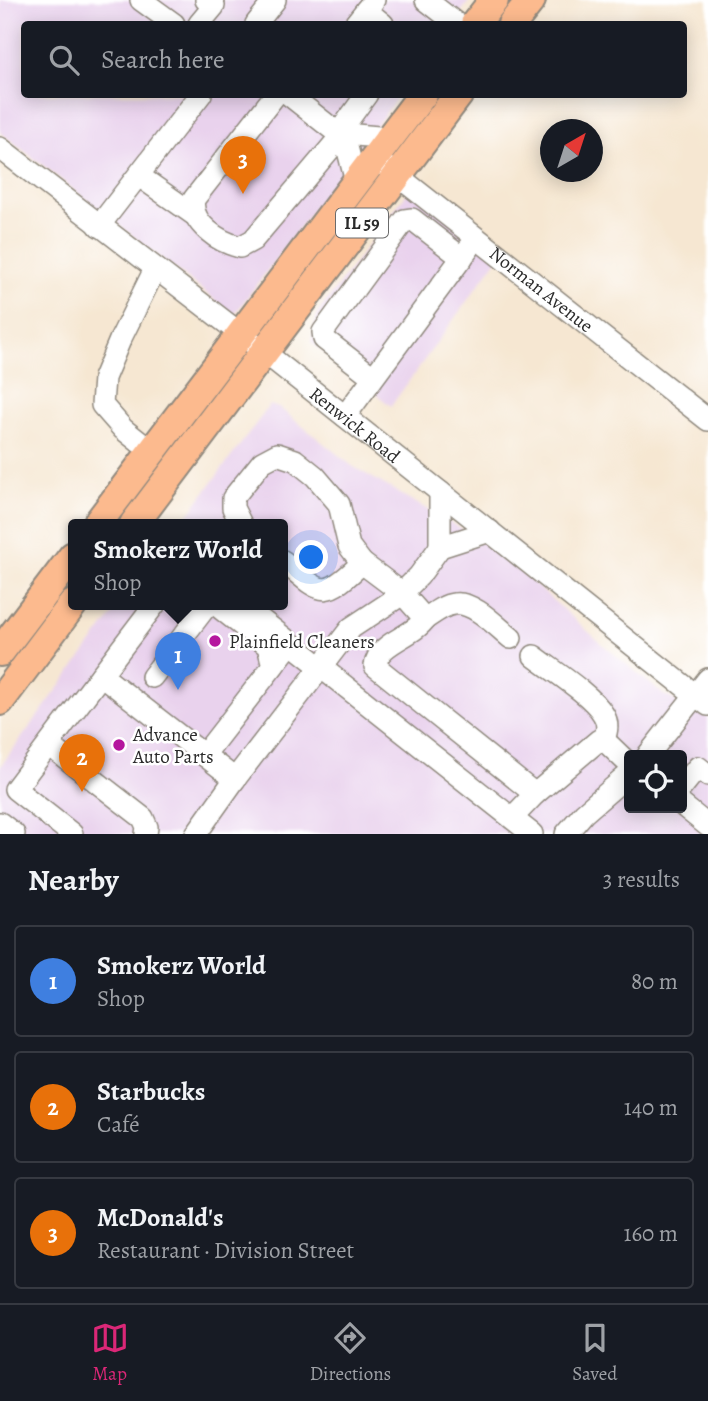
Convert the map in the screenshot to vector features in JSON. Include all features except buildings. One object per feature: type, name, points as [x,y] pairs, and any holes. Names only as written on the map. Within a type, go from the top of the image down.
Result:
[{"type":"main road","points":[[477,21],[494,0]]},
{"type":"main road","points":[[514,21],[531,0]]},
{"type":"main road","name":"IL 59","points":[[101,519],[419,98]]},
{"type":"main road","name":"IL 59","points":[[140,519],[456,98]]},
{"type":"main road","points":[[0,652],[68,563]]},
{"type":"main road","points":[[0,701],[68,610]]},
{"type":"street","points":[[141,0],[170,21]]},
{"type":"street","points":[[202,21],[214,6],[206,0]]},
{"type":"street","points":[[258,21],[275,0]]},
{"type":"street","points":[[426,0],[453,21]]},
{"type":"street","points":[[99,226],[198,98]]},
{"type":"street","points":[[193,214],[194,199],[199,191],[288,98]]},
{"type":"street","points":[[293,98],[341,136],[356,182]]},
{"type":"street","points":[[139,176],[193,214],[203,226],[224,241],[240,247],[247,245],[341,136],[365,98]]},
{"type":"street","points":[[341,136],[356,135],[382,148]]},
{"type":"street","name":"Renwick Road","points":[[0,148],[490,531],[704,693]]},
{"type":"street","name":"Norman Avenue","points":[[382,148],[397,176],[708,420]]},
{"type":"street","points":[[373,377],[324,339],[323,332],[388,242],[405,220],[412,219],[462,258]]},
{"type":"street","points":[[363,222],[388,242]]},
{"type":"street","points":[[345,416],[477,238]]},
{"type":"street","points":[[337,256],[363,276]]},
{"type":"street","points":[[152,452],[123,429],[102,405],[104,378],[155,269]]},
{"type":"street","points":[[238,519],[233,509],[233,498],[262,462],[277,454],[295,460],[315,476],[340,504],[349,545],[362,563],[402,593],[425,619]]},
{"type":"street","points":[[196,834],[351,628],[402,593],[419,576],[440,547],[440,492]]},
{"type":"street","points":[[440,547],[490,531]]},
{"type":"street","points":[[288,565],[318,588],[330,590],[362,563]]},
{"type":"street","points":[[511,638],[476,611],[463,604],[452,604],[425,619],[410,634],[383,651],[375,666],[535,794]]},
{"type":"street","points":[[65,832],[15,789],[150,610]]},
{"type":"street","points":[[152,677],[202,610]]},
{"type":"street","points":[[223,610],[268,646],[273,666]]},
{"type":"street","points":[[248,610],[533,834]]},
{"type":"street","points":[[204,755],[290,644]]},
{"type":"street","points":[[534,656],[595,704],[604,715],[608,728],[604,740]]},
{"type":"street","points":[[101,675],[235,779]]},
{"type":"street","points":[[653,750],[704,693]]},
{"type":"street","points":[[512,818],[535,794],[599,740],[604,740]]},
{"type":"street","points":[[604,740],[624,759]]},
{"type":"street","points":[[49,745],[143,818],[146,834]]},
{"type":"street","points":[[687,781],[698,767],[708,775]]},
{"type":"street","points":[[566,834],[584,813],[624,778]]},
{"type":"street","points":[[687,809],[708,826]]},
{"type":"street","points":[[0,823],[15,834]]},
{"type":"shaded area","points":[[0,0],[470,0],[454,21],[21,21],[21,98],[397,98],[234,315],[0,132]]},
{"type":"shaded area","points":[[418,178],[506,247],[391,406],[311,342],[317,314]]},
{"type":"shaded area","points":[[270,405],[281,409],[352,466],[494,548],[664,695],[708,717],[708,834],[0,834],[0,767],[117,610],[288,610],[288,519],[185,519]]},
{"type":"place","name":"McDonald's","points":[[243,194]]},
{"type":"place","name":"Plainfield Cleaners","points":[[215,641]]},
{"type":"place","name":"Smokerz World","points":[[178,690]]},
{"type":"place","name":"Advance Auto Parts","points":[[119,745]]},
{"type":"place","name":"Starbucks","points":[[82,792]]}]
